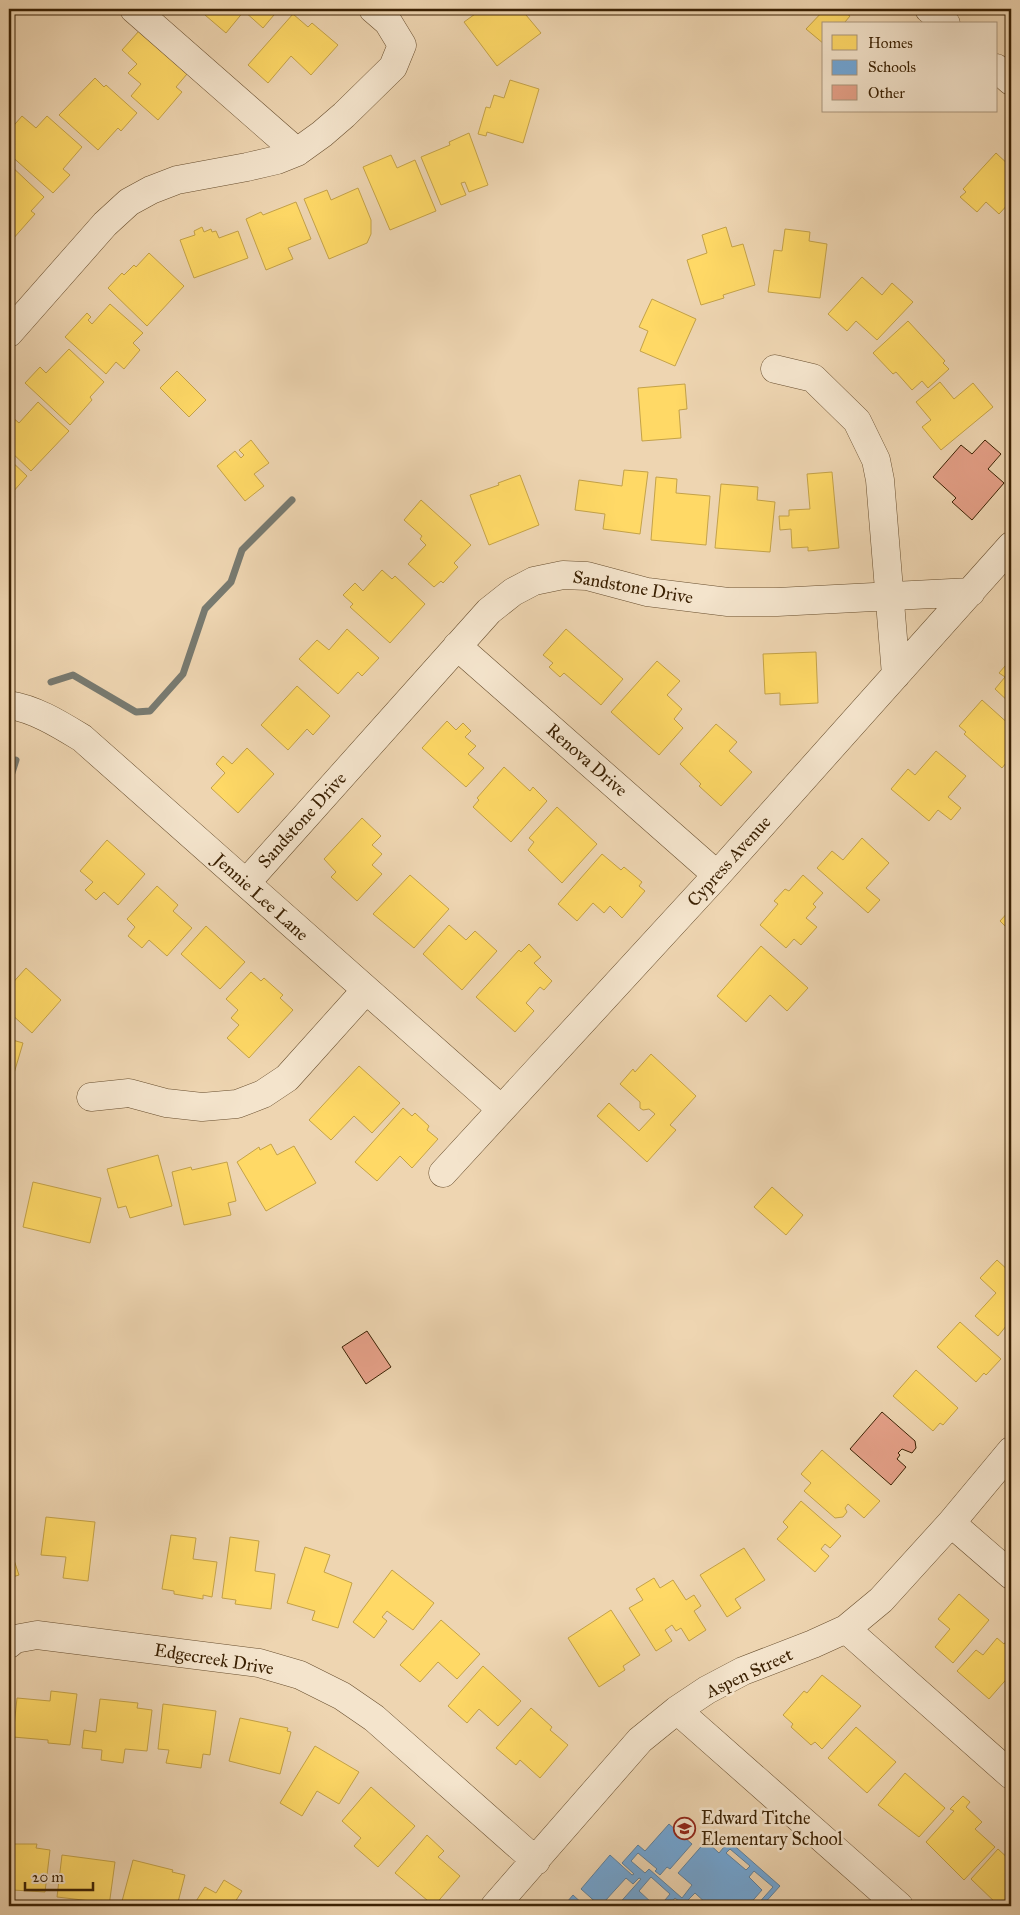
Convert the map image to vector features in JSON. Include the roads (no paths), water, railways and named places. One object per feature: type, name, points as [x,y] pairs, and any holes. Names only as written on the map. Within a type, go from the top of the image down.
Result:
[{"type":"street","points":[[134,9],[297,152]]},
{"type":"street","points":[[9,333],[105,224],[129,202],[151,190],[177,180],[247,167],[276,160],[297,152],[344,115],[393,68],[402,45],[388,22],[373,9]]},
{"type":"street","points":[[929,9],[944,22]]},
{"type":"street","points":[[998,70],[1011,81]]},
{"type":"street","points":[[775,369],[814,378],[857,421],[876,460],[880,480],[891,596],[896,675]]},
{"type":"street","name":"Cypress Avenue","points":[[443,1172],[717,875],[1011,546]]},
{"type":"street","name":"Sandstone Drive","points":[[246,883],[489,611],[513,592],[534,581],[563,575],[587,576],[647,592],[728,602],[777,602],[971,592]]},
{"type":"street","name":"Renova Drive","points":[[457,646],[717,875]]},
{"type":"street","name":"Jennie Lee Lane","points":[[9,705],[18,706],[57,722],[82,738],[501,1109]]},
{"type":"street","points":[[91,1097],[128,1093],[166,1102],[202,1107],[237,1104],[263,1094],[287,1078],[366,990]]},
{"type":"street","name":"Aspen Street","points":[[496,1906],[640,1740],[677,1710],[707,1690],[743,1671],[846,1629],[880,1600],[951,1523],[1011,1451]]},
{"type":"street","points":[[951,1523],[1011,1575]]},
{"type":"street","points":[[846,1629],[1011,1775]]},
{"type":"street","name":"Edgecreek Drive","points":[[9,1644],[15,1639],[38,1635],[259,1663],[300,1675],[342,1696],[374,1718],[536,1861]]},
{"type":"street","points":[[677,1710],[899,1906]]},
{"type":"waterway","points":[[51,682],[73,675],[136,712],[150,711],[183,674],[205,609],[231,582],[242,550],[292,500]]},
{"type":"waterway","points":[[9,782],[16,760]]},
{"type":"place","name":"Edward Titche Elementary School","points":[[685,1828]]}]
